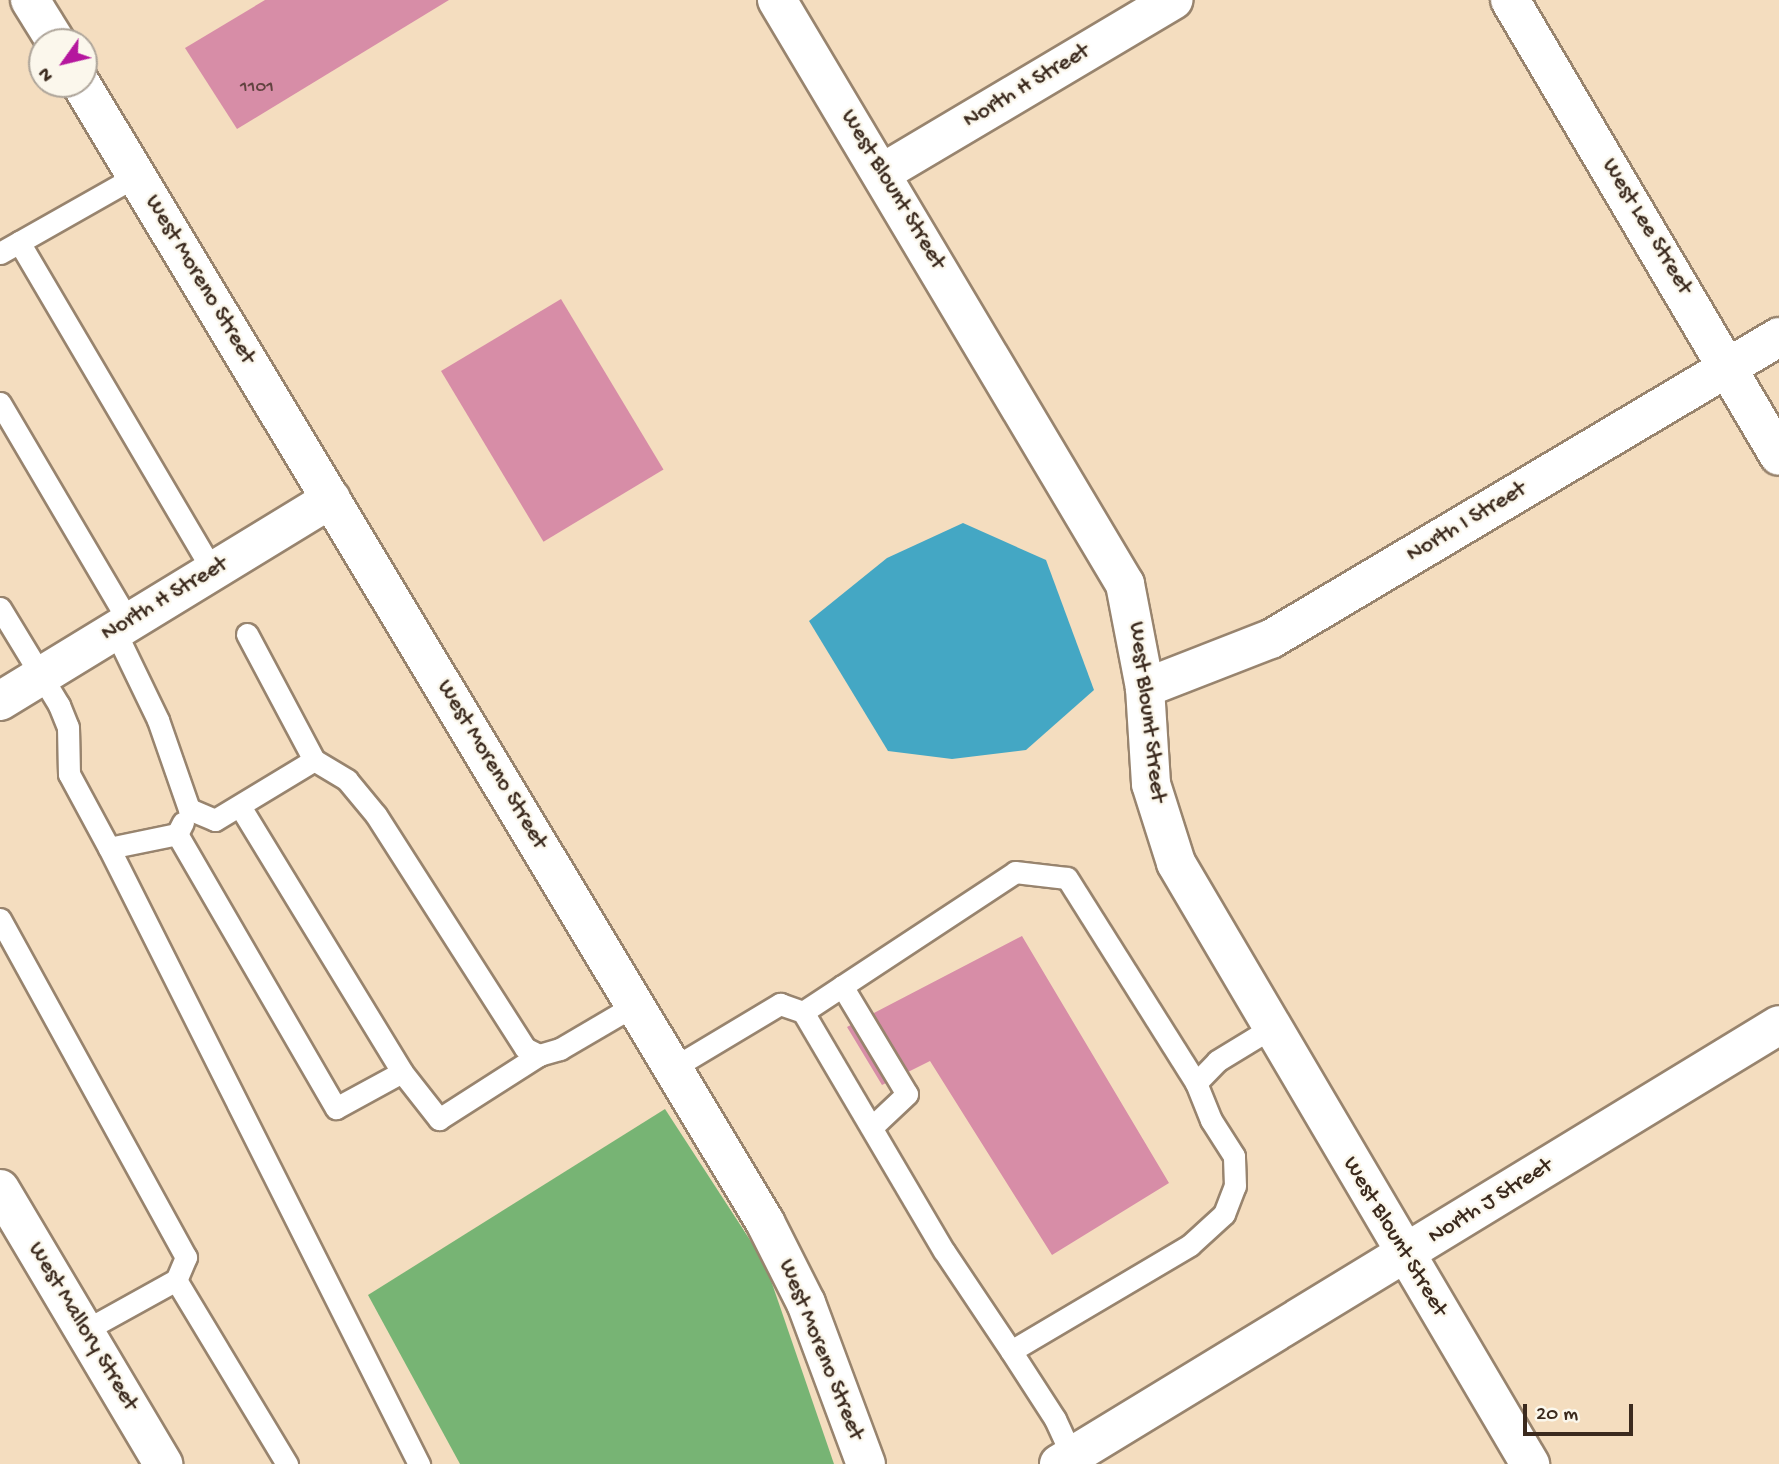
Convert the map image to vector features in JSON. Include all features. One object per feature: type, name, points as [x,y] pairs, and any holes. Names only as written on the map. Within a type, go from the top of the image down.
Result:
[{"type":"street","points":[[30,0],[47,28]]},
{"type":"street","name":"West Blount Street","points":[[777,0],[1125,584],[1145,688],[1151,784],[1168,841],[1195,901],[1530,1464]]},
{"type":"street","name":"North H Street","points":[[882,173],[1172,0]]},
{"type":"street","name":"West Lee Street","points":[[1510,0],[1779,456]]},
{"type":"street","name":"West Moreno Street","points":[[89,98],[765,1222],[806,1303],[866,1464]]},
{"type":"street","name":"North I Street","points":[[1145,688],[1271,639],[1779,337]]},
{"type":"street","name":"North H Street","points":[[0,701],[331,499]]},
{"type":"street","name":"North J Street","points":[[1065,1460],[1779,1025]]},
{"type":"street","name":"West Mallory Street","points":[[0,1189],[163,1464]]},
{"type":"lane","points":[[0,253],[136,176]]},
{"type":"lane","points":[[19,242],[213,572]]},
{"type":"lane","points":[[0,403],[122,627],[189,808],[177,834]]},
{"type":"lane","points":[[2,617],[41,676],[68,727],[69,774],[109,848],[419,1464]]},
{"type":"lane","points":[[247,634],[314,760],[347,780],[376,815],[525,1048],[539,1055]]},
{"type":"lane","points":[[189,808],[215,820],[242,808],[314,760]]},
{"type":"lane","points":[[242,808],[402,1072],[439,1119],[539,1055],[560,1049],[635,1005]]},
{"type":"lane","points":[[109,848],[177,834]]},
{"type":"lane","points":[[177,834],[336,1108],[402,1072]]},
{"type":"lane","points":[[803,1012],[1015,872],[1067,878],[1196,1083],[1211,1120],[1234,1156],[1235,1186],[1224,1214],[1191,1245],[1011,1351]]},
{"type":"lane","points":[[0,919],[186,1258],[176,1280],[84,1331]]},
{"type":"lane","points":[[842,986],[907,1094],[873,1126]]},
{"type":"lane","points":[[673,1068],[780,1004],[803,1012],[873,1126],[944,1251],[1055,1419],[1065,1460]]},
{"type":"lane","points":[[1196,1083],[1217,1061],[1271,1028]]},
{"type":"lane","points":[[176,1280],[287,1464]]},
{"type":"green space","points":[[665,1109],[765,1263],[834,1464],[460,1464],[368,1295]]},
{"type":"water","points":[[963,523],[1046,560],[1094,690],[1026,750],[952,759],[888,751],[809,621],[887,558]]},
{"type":"building","points":[[265,0],[449,0],[237,129],[185,48]]},
{"type":"building","points":[[561,299],[663,470],[543,542],[441,371]]},
{"type":"building","points":[[1022,936],[1169,1183],[1052,1255],[930,1061],[882,1085],[847,1027]]}]
